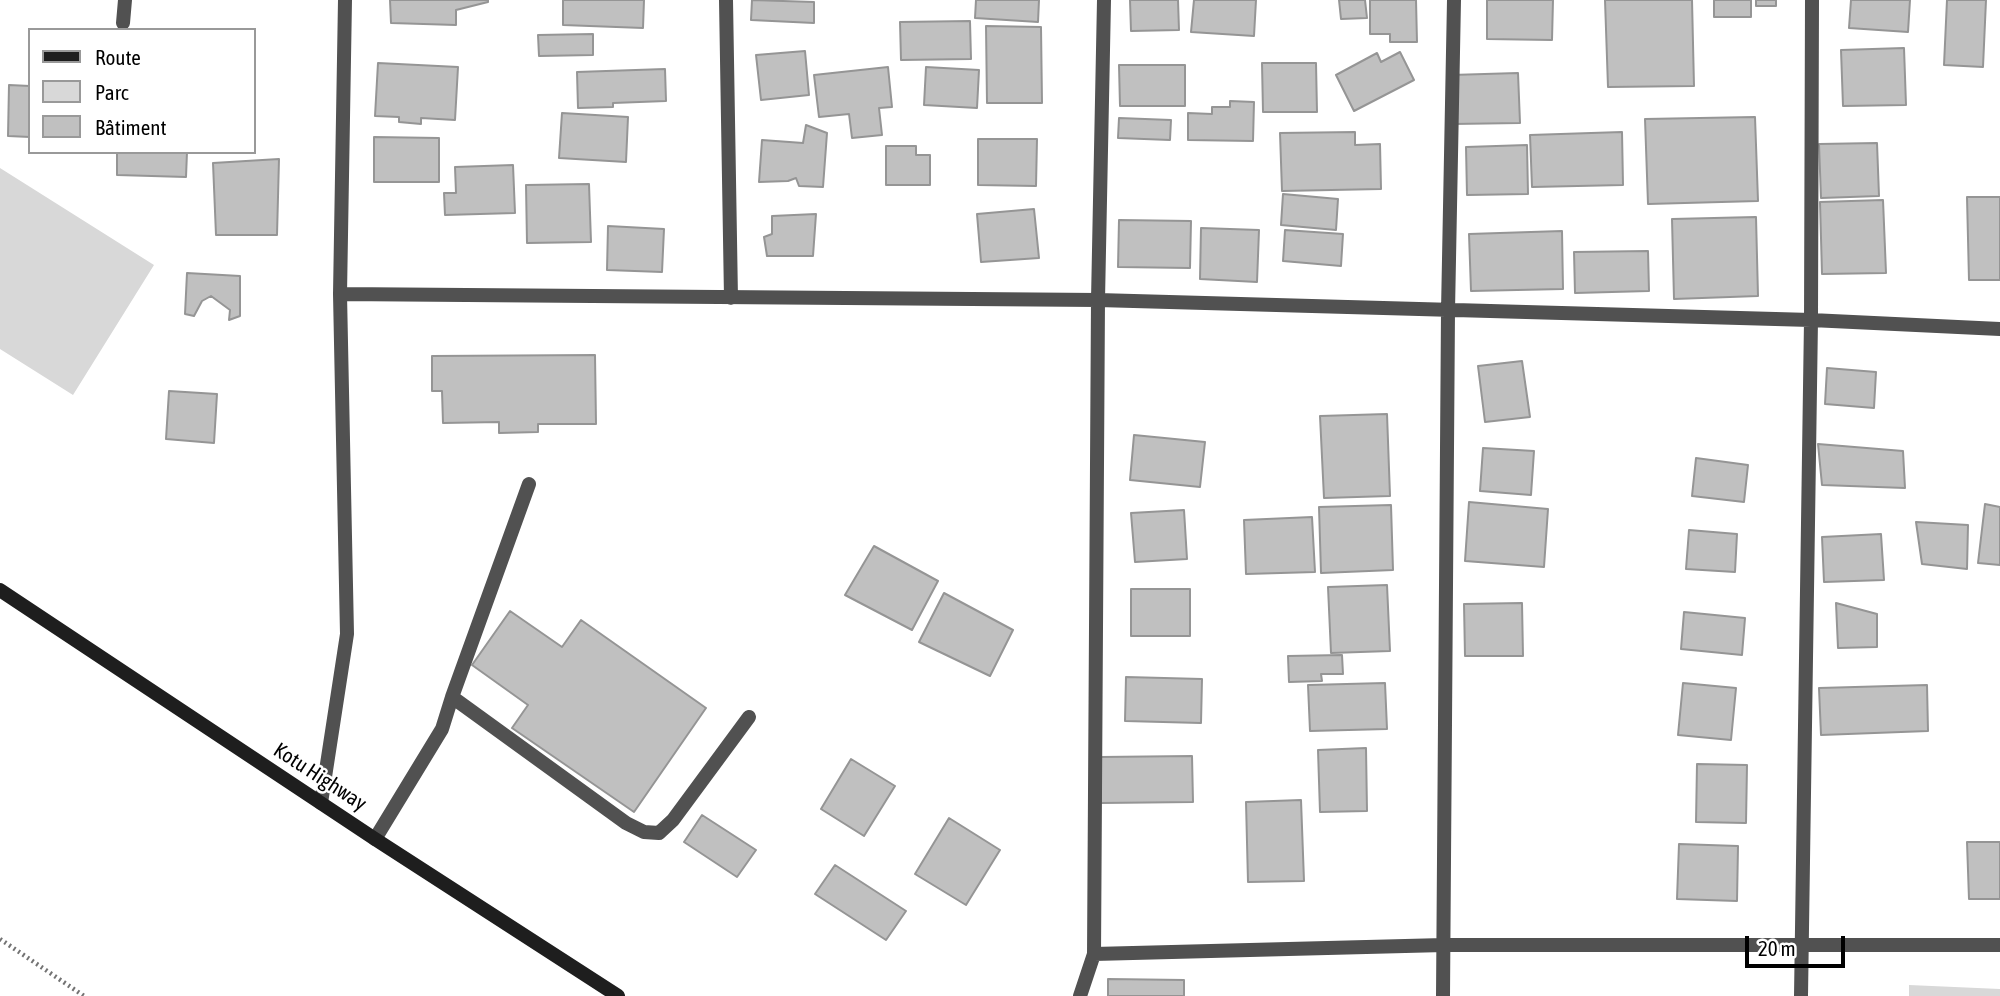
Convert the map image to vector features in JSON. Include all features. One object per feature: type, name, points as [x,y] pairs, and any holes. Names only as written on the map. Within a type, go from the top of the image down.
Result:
[{"type":"street","points":[[123,23],[125,0]]},
{"type":"street","points":[[321,803],[346,635],[340,293],[345,0]]},
{"type":"street","points":[[726,0],[731,298]]},
{"type":"street","points":[[1080,996],[1094,954],[1098,300],[1104,0]]},
{"type":"street","points":[[1443,996],[1448,311],[1454,0]]},
{"type":"street","points":[[1801,996],[1811,320],[1812,0]]},
{"type":"street","points":[[340,293],[1098,300],[1811,320],[2000,329]]},
{"type":"street","points":[[375,839],[442,729],[529,484]]},
{"type":"street","name":"Kotu Highway","points":[[0,590],[375,839],[618,996]]},
{"type":"street","points":[[452,697],[626,823],[644,832],[659,833],[673,820],[749,717]]},
{"type":"street","points":[[1094,954],[1444,945],[2000,945]]},
{"type":"path","points":[[0,939],[84,996]]},
{"type":"green space","points":[[0,168],[154,265],[73,395],[0,349]]},
{"type":"green space","points":[[1909,985],[2000,989],[2000,996],[1909,996]]},
{"type":"building","points":[[390,0],[488,2],[456,10],[456,25],[391,23]]},
{"type":"building","points":[[563,0],[644,0],[643,28],[563,25]]},
{"type":"building","points":[[752,0],[814,2],[814,23],[751,20]]},
{"type":"building","points":[[976,0],[1039,0],[1038,22],[975,18]]},
{"type":"building","points":[[1130,0],[1178,0],[1179,30],[1131,31]]},
{"type":"building","points":[[1194,0],[1256,0],[1254,36],[1191,32]]},
{"type":"building","points":[[1339,0],[1365,0],[1367,18],[1341,19]]},
{"type":"building","points":[[1370,0],[1416,0],[1417,42],[1390,42],[1390,34],[1370,34]]},
{"type":"building","points":[[1487,0],[1553,0],[1552,40],[1487,39]]},
{"type":"building","points":[[1605,0],[1692,0],[1694,86],[1608,87]]},
{"type":"building","points":[[1714,0],[1751,0],[1751,17],[1714,17]]},
{"type":"building","points":[[1756,0],[1776,0],[1776,6],[1756,6]]},
{"type":"building","points":[[1851,0],[1910,0],[1908,32],[1849,28]]},
{"type":"building","points":[[1947,0],[1986,0],[1983,67],[1944,65]]},
{"type":"building","points":[[970,21],[971,59],[901,60],[900,22]]},
{"type":"building","points":[[986,26],[1041,27],[1042,103],[987,103]]},
{"type":"building","points":[[593,34],[593,55],[539,56],[538,35]]},
{"type":"building","points":[[1904,48],[1906,105],[1843,106],[1841,50]]},
{"type":"building","points":[[805,51],[809,95],[761,100],[756,55]]},
{"type":"building","points":[[1400,52],[1414,80],[1354,111],[1336,75],[1377,53],[1381,62]]},
{"type":"building","points":[[378,63],[458,67],[455,120],[421,118],[421,124],[399,122],[399,117],[375,116]]},
{"type":"building","points":[[1262,63],[1316,63],[1317,112],[1263,112]]},
{"type":"building","points":[[1119,65],[1185,65],[1185,106],[1120,106]]},
{"type":"building","points":[[888,67],[892,107],[879,108],[882,135],[852,138],[849,114],[819,117],[814,75]]},
{"type":"building","points":[[926,67],[979,70],[977,108],[924,105]]},
{"type":"building","points":[[665,69],[666,101],[613,103],[613,107],[578,108],[577,72]]},
{"type":"building","points":[[1518,73],[1520,123],[1452,124],[1451,75]]},
{"type":"building","points":[[9,85],[28,86],[28,137],[8,136]]},
{"type":"building","points":[[1230,101],[1254,102],[1253,141],[1188,140],[1188,113],[1212,114],[1212,107],[1230,107]]},
{"type":"building","points":[[562,113],[628,117],[626,162],[559,158]]},
{"type":"building","points":[[1755,117],[1758,201],[1648,204],[1645,119]]},
{"type":"building","points":[[1119,118],[1171,120],[1170,140],[1118,138]]},
{"type":"building","points":[[806,125],[827,133],[823,187],[799,186],[796,178],[788,181],[759,182],[762,140],[803,143]]},
{"type":"building","points":[[1355,132],[1355,145],[1380,144],[1381,189],[1282,191],[1280,133]]},
{"type":"building","points":[[1622,132],[1623,185],[1532,187],[1530,135]]},
{"type":"building","points":[[374,137],[439,138],[439,182],[374,182]]},
{"type":"building","points":[[978,139],[1037,139],[1036,186],[978,185]]},
{"type":"building","points":[[1877,143],[1879,196],[1821,198],[1819,144]]},
{"type":"building","points":[[1527,145],[1528,194],[1467,195],[1466,147]]},
{"type":"building","points":[[886,146],[916,146],[916,155],[930,155],[930,185],[886,185]]},
{"type":"building","points":[[117,154],[187,154],[186,177],[117,175]]},
{"type":"building","points":[[279,159],[277,235],[216,235],[213,163]]},
{"type":"building","points":[[513,165],[515,213],[445,215],[444,193],[456,193],[455,167]]},
{"type":"building","points":[[589,184],[591,242],[527,243],[526,185]]},
{"type":"building","points":[[1283,194],[1338,199],[1336,230],[1281,225]]},
{"type":"building","points":[[1967,197],[2000,197],[2000,280],[1969,280]]},
{"type":"building","points":[[1883,200],[1886,273],[1822,274],[1820,202]]},
{"type":"building","points":[[1034,209],[1039,258],[981,262],[977,214]]},
{"type":"building","points":[[816,214],[813,256],[767,256],[764,237],[772,234],[772,216]]},
{"type":"building","points":[[1756,217],[1758,296],[1674,299],[1672,219]]},
{"type":"building","points":[[1119,220],[1191,221],[1190,268],[1118,267]]},
{"type":"building","points":[[608,226],[664,229],[662,272],[607,270]]},
{"type":"building","points":[[1201,228],[1259,230],[1257,282],[1200,279]]},
{"type":"building","points":[[1285,230],[1343,234],[1341,266],[1283,261]]},
{"type":"building","points":[[1562,231],[1563,289],[1471,291],[1469,234]]},
{"type":"building","points":[[1648,251],[1649,291],[1575,293],[1574,252]]},
{"type":"building","points":[[187,273],[240,276],[240,316],[229,320],[230,310],[211,296],[202,301],[194,316],[185,314]]},
{"type":"building","points":[[595,355],[596,424],[538,424],[538,432],[499,433],[499,422],[443,423],[442,391],[432,391],[432,356]]},
{"type":"building","points":[[1522,361],[1530,417],[1485,422],[1478,366]]},
{"type":"building","points":[[1827,368],[1876,372],[1874,408],[1825,404]]},
{"type":"building","points":[[169,391],[217,394],[214,443],[166,439]]},
{"type":"building","points":[[1387,414],[1390,496],[1324,498],[1320,416]]},
{"type":"building","points":[[1134,435],[1205,442],[1200,487],[1130,480]]},
{"type":"building","points":[[1818,444],[1903,451],[1905,488],[1822,485]]},
{"type":"building","points":[[1483,448],[1534,451],[1531,495],[1480,491]]},
{"type":"building","points":[[1696,458],[1748,465],[1744,502],[1692,496]]},
{"type":"building","points":[[1469,502],[1548,509],[1544,567],[1465,561]]},
{"type":"building","points":[[1985,504],[2000,507],[2000,565],[1978,563]]},
{"type":"building","points":[[1391,505],[1393,570],[1321,573],[1319,507]]},
{"type":"building","points":[[1184,510],[1187,559],[1135,562],[1131,513]]},
{"type":"building","points":[[1312,517],[1315,572],[1246,574],[1244,520]]},
{"type":"building","points":[[1916,522],[1968,525],[1967,569],[1922,564]]},
{"type":"building","points":[[1689,530],[1737,534],[1735,572],[1686,569]]},
{"type":"building","points":[[1881,534],[1884,580],[1824,582],[1822,537]]},
{"type":"building","points":[[874,546],[938,581],[912,630],[845,595]]},
{"type":"building","points":[[1387,585],[1390,651],[1331,653],[1328,587]]},
{"type":"building","points":[[1131,589],[1190,589],[1190,636],[1131,636]]},
{"type":"building","points":[[944,593],[1013,630],[990,676],[919,642]]},
{"type":"building","points":[[1522,603],[1523,656],[1465,656],[1464,604]]},
{"type":"building","points":[[1836,603],[1877,614],[1877,647],[1838,648]]},
{"type":"building","points":[[510,611],[562,647],[581,620],[706,708],[634,812],[512,728],[528,705],[472,665]]},
{"type":"building","points":[[1684,612],[1745,618],[1742,655],[1681,649]]},
{"type":"building","points":[[1342,655],[1343,674],[1321,674],[1322,681],[1289,682],[1288,656]]},
{"type":"building","points":[[1126,677],[1202,679],[1201,723],[1125,721]]},
{"type":"building","points":[[1385,683],[1387,729],[1310,731],[1308,685]]},
{"type":"building","points":[[1683,683],[1736,688],[1731,740],[1678,735]]},
{"type":"building","points":[[1927,685],[1928,731],[1821,735],[1819,688]]},
{"type":"building","points":[[1366,748],[1367,811],[1320,812],[1318,750]]},
{"type":"building","points":[[1192,756],[1193,802],[1101,803],[1101,757]]},
{"type":"building","points":[[851,759],[895,786],[864,836],[821,809]]},
{"type":"building","points":[[1697,764],[1747,765],[1746,823],[1696,822]]},
{"type":"building","points":[[1301,800],[1304,881],[1248,882],[1246,802]]},
{"type":"building","points":[[702,815],[756,850],[737,877],[684,842]]},
{"type":"building","points":[[949,818],[1000,850],[966,905],[915,874]]},
{"type":"building","points":[[1967,842],[2000,842],[2000,899],[1969,899]]},
{"type":"building","points":[[1679,844],[1738,846],[1737,901],[1677,899]]},
{"type":"building","points":[[835,865],[906,911],[886,940],[815,894]]},
{"type":"building","points":[[1108,979],[1184,980],[1184,996],[1108,996]]}]
